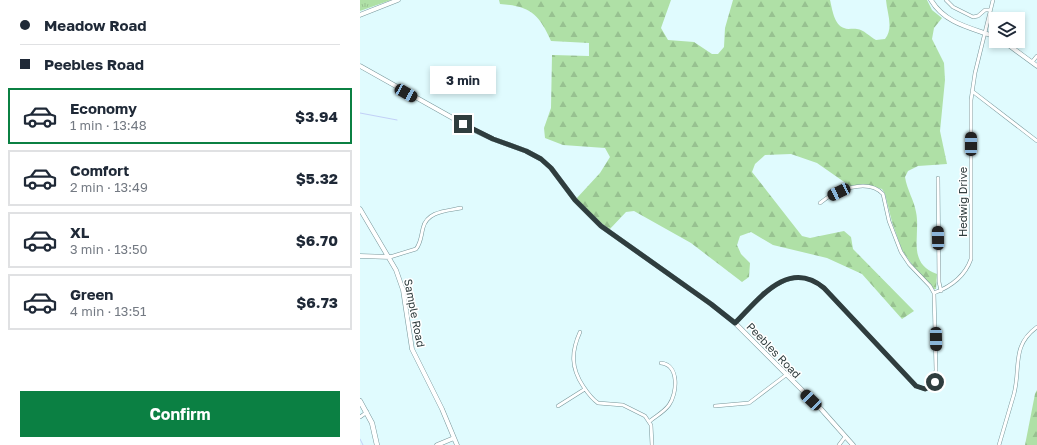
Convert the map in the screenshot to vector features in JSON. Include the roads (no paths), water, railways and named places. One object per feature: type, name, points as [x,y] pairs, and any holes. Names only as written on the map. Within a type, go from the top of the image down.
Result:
[{"type":"main road","points":[[360,401],[367,412],[377,445]]},
{"type":"street","points":[[360,15],[398,0]]},
{"type":"street","points":[[931,0],[947,17],[989,35]]},
{"type":"street","points":[[946,0],[953,7],[973,17],[978,16],[985,10],[990,10]]},
{"type":"street","name":"Hedwig Drive","points":[[934,293],[941,290],[964,273],[970,259],[972,91],[993,0]]},
{"type":"street","points":[[1013,48],[1037,66]]},
{"type":"street","points":[[1032,62],[1037,56]]},
{"type":"street","name":"Peebles Road","points":[[360,66],[474,130],[493,139],[526,151],[541,159],[551,168],[571,196],[601,226],[711,304],[735,323],[786,376],[821,409],[852,445]]},
{"type":"street","points":[[972,91],[1037,141]]},
{"type":"street","points":[[938,178],[939,282],[941,290]]},
{"type":"street","points":[[735,323],[770,290],[782,281],[795,277],[813,280],[824,288],[916,386],[925,389],[933,384],[936,378],[934,293],[930,286],[909,264],[901,252],[889,221],[884,196],[879,191],[871,187],[854,188],[839,192],[820,204]]},
{"type":"street","points":[[360,256],[390,257],[416,249],[420,242],[425,223],[432,216],[461,208]]},
{"type":"street","name":"Sample Road","points":[[360,209],[390,257],[403,290],[412,349],[442,409],[457,445]]},
{"type":"street","points":[[999,445],[1014,394],[1019,350],[1025,338],[1037,327]]},
{"type":"street","points":[[580,332],[574,346],[572,356],[575,372],[585,389],[598,403],[622,405],[641,413],[650,421],[652,445]]},
{"type":"street","points":[[650,421],[667,408],[675,391],[674,378],[671,370],[667,364],[661,363]]},
{"type":"street","points":[[715,406],[749,403],[786,376]]},
{"type":"street","points":[[558,406],[585,389]]},
{"type":"street","points":[[360,417],[367,412]]},
{"type":"street","points":[[839,445],[845,437]]},
{"type":"street","points":[[437,445],[454,438]]},
{"type":"waterway","points":[[360,113],[397,120]]},
{"type":"waterway","points":[[360,439],[363,445]]}]
